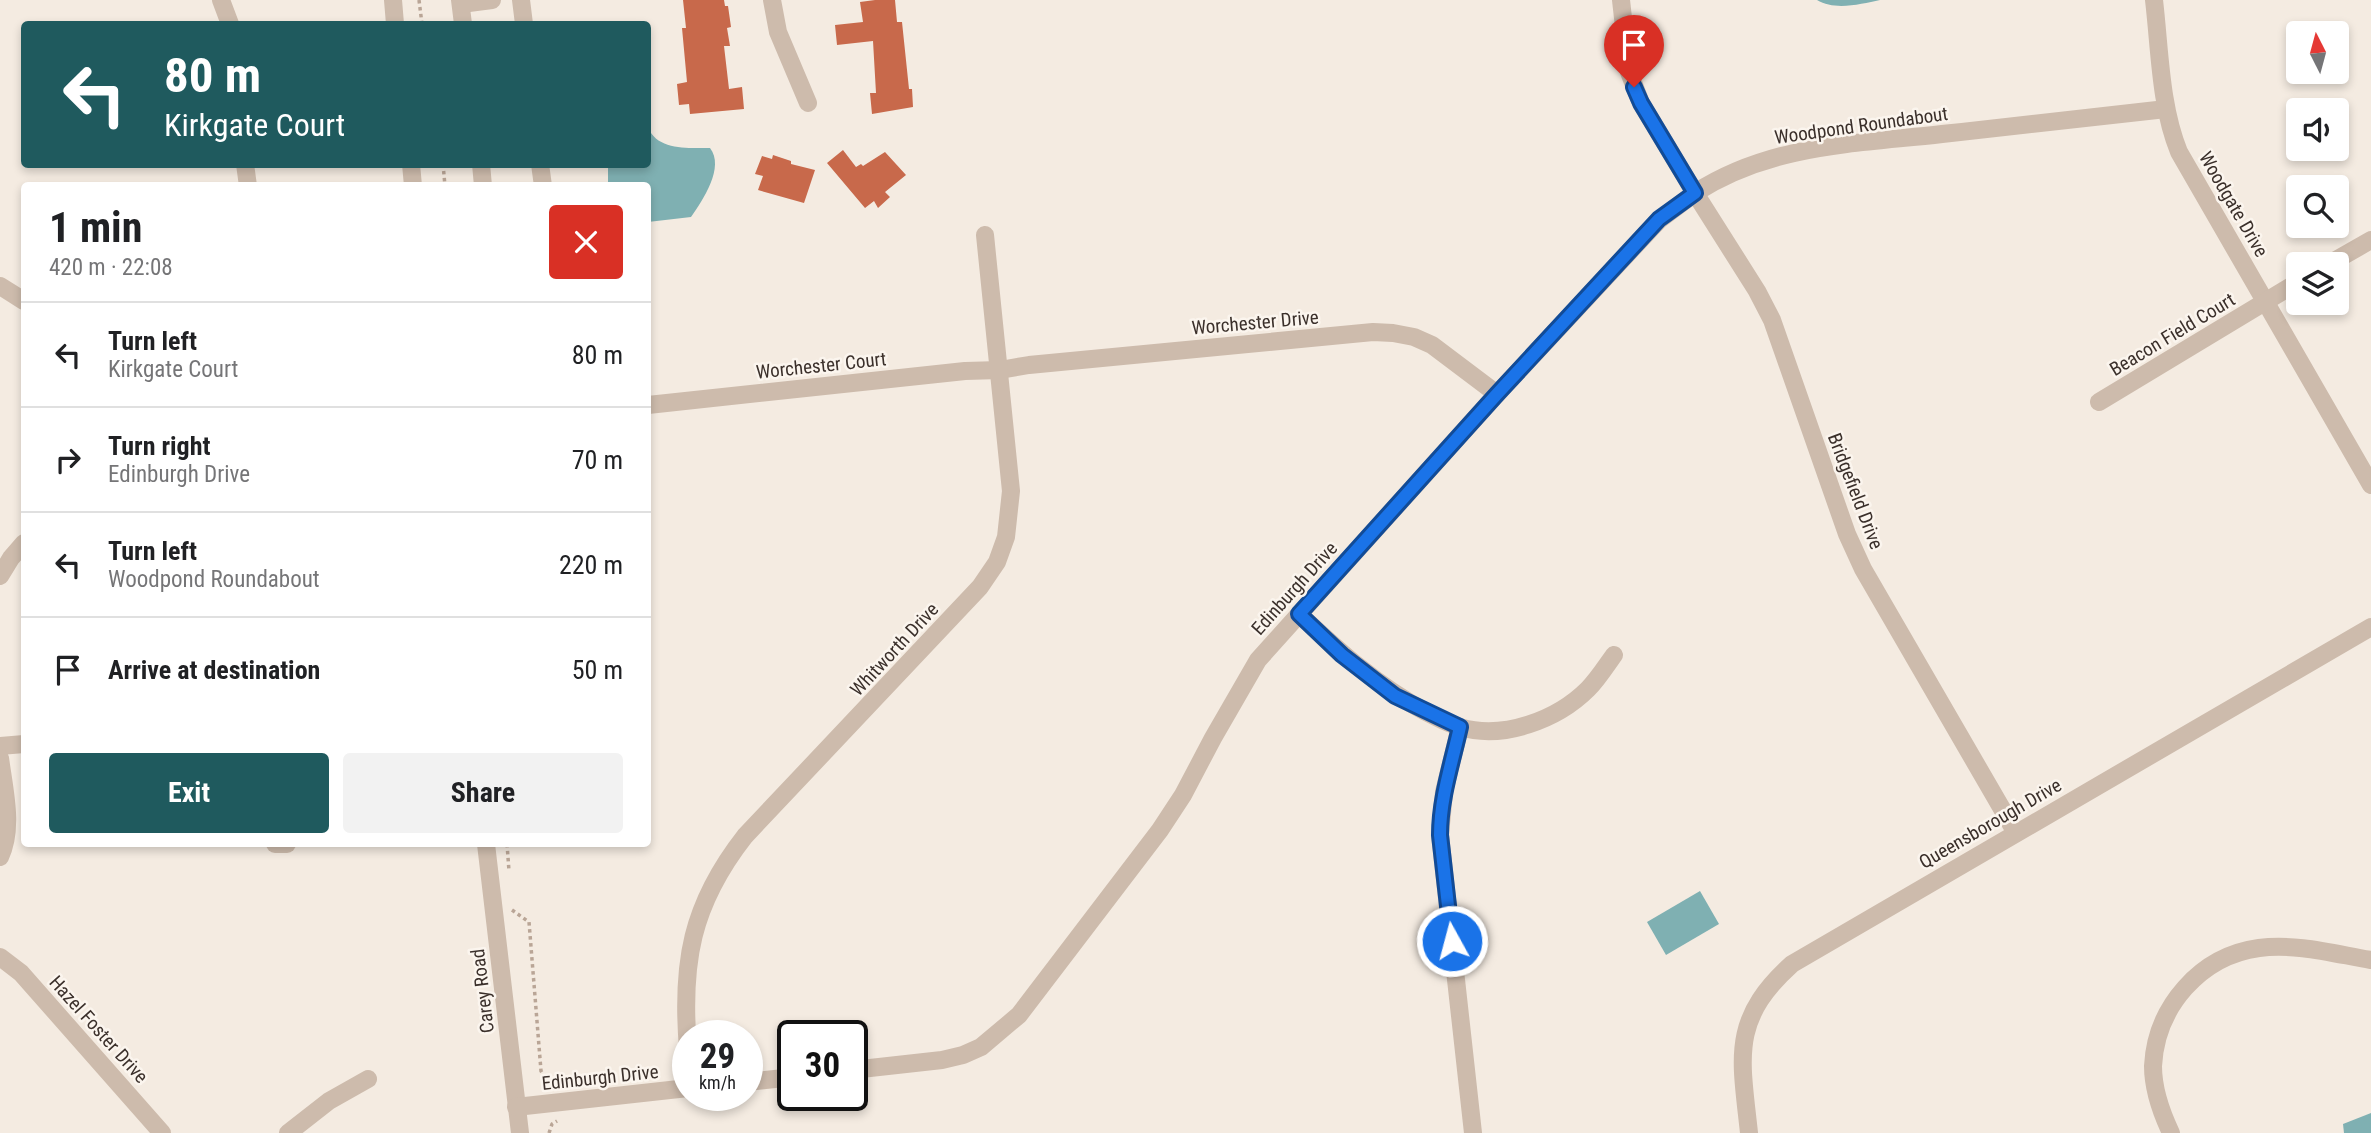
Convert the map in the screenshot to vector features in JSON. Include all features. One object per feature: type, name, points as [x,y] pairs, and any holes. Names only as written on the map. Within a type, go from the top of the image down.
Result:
[{"type":"street","points":[[221,0],[229,21]]},
{"type":"street","points":[[393,0],[396,21]]},
{"type":"street","points":[[463,21],[460,2],[492,0]]},
{"type":"street","points":[[521,0],[524,21]]},
{"type":"street","points":[[772,0],[778,32],[807,103]]},
{"type":"street","points":[[1621,0],[1629,72],[1641,103],[1695,193]]},
{"type":"street","name":"Woodgate Drive","points":[[2154,0],[2166,109],[2170,130],[2179,152],[2371,485]]},
{"type":"street","name":"Woodpond Roundabout","points":[[1695,193],[1718,178],[1744,167],[1805,150],[2166,109]]},
{"type":"street","name":"Edinburgh Drive","points":[[868,1068],[963,1055],[981,1047],[1019,1015],[1160,830],[1183,795],[1258,660],[1497,394],[1659,219],[1695,193]]},
{"type":"street","name":"Bridgefield Drive","points":[[1695,193],[1757,291],[1772,320],[1847,534],[1863,569],[2016,833]]},
{"type":"street","name":"Whitworth Drive","points":[[687,1020],[685,985],[694,932],[710,889],[727,861],[745,836],[980,587],[997,562],[1006,537],[1011,491],[985,235]]},
{"type":"street","points":[[2349,253],[2371,240]]},
{"type":"street","points":[[0,286],[21,299]]},
{"type":"street","name":"Beacon Field Court","points":[[2099,402],[2286,290]]},
{"type":"street","name":"Worchester Drive","points":[[1000,370],[1346,335],[1393,333],[1414,337],[1432,345],[1497,394]]},
{"type":"street","name":"Worchester Court","points":[[651,405],[965,371],[1000,370]]},
{"type":"street","points":[[0,576],[21,546]]},
{"type":"street","points":[[1299,614],[1342,655],[1395,696],[1460,727],[1503,730],[1550,717],[1590,688],[1614,655]]},
{"type":"street","name":"Queensborough Drive","points":[[1749,1133],[1743,1047],[1746,1028],[1753,1010],[1769,985],[1804,955],[2371,627]]},
{"type":"street","points":[[1460,727],[1444,792],[1440,835],[1473,1133]]},
{"type":"street","points":[[0,746],[21,744]]},
{"type":"street","points":[[0,758],[6,814],[0,857]]},
{"type":"street","name":"Carey Road","points":[[486,847],[520,1133]]},
{"type":"street","points":[[2171,1133],[2161,1110],[2154,1080],[2157,1040],[2172,1003],[2202,972],[2225,957],[2262,947],[2299,948],[2371,960]]},
{"type":"street","name":"Hazel Foster Drive","points":[[0,957],[21,973],[162,1133]]},
{"type":"street","points":[[288,1133],[329,1101],[368,1079]]},
{"type":"street","name":"Edinburgh Drive","points":[[516,1107],[672,1090]]},
{"type":"path","points":[[419,0],[422,21]]},
{"type":"path","points":[[507,847],[509,883]]},
{"type":"path","points":[[511,909],[529,922],[541,1071],[552,1081],[561,1080],[566,1118],[552,1124],[549,1133]]},
{"type":"water","points":[[1817,0],[1880,0],[1840,6]]},
{"type":"water","points":[[651,133],[666,144],[684,148],[710,148],[714,156],[711,183],[691,217],[651,222],[651,182],[608,182],[608,168],[651,168]]},
{"type":"water","points":[[1700,891],[1719,924],[1666,955],[1647,922]]},
{"type":"water","points":[[2371,1113],[2371,1133],[2344,1133],[2343,1124]]},
{"type":"building","points":[[683,0],[724,0],[725,6],[728,6],[730,46],[724,46],[729,89],[742,87],[744,109],[690,114],[689,104],[679,105],[677,84],[687,82],[682,28],[686,28]]},
{"type":"building","points":[[895,0],[897,22],[902,22],[913,107],[872,114],[870,93],[876,93],[873,41],[837,45],[835,25],[863,22],[860,2]]},
{"type":"building","points":[[843,150],[856,167],[861,164],[863,166],[885,152],[906,175],[885,192],[890,197],[878,208],[874,201],[865,208],[827,163]]},
{"type":"building","points":[[773,155],[791,161],[791,164],[815,170],[804,203],[758,190],[763,176],[755,174],[762,156],[772,159]]},
{"type":"route","points":[[1452,941],[1440,820],[1460,727],[1395,696],[1342,655],[1299,614],[1659,219],[1695,193],[1634,87]]}]
